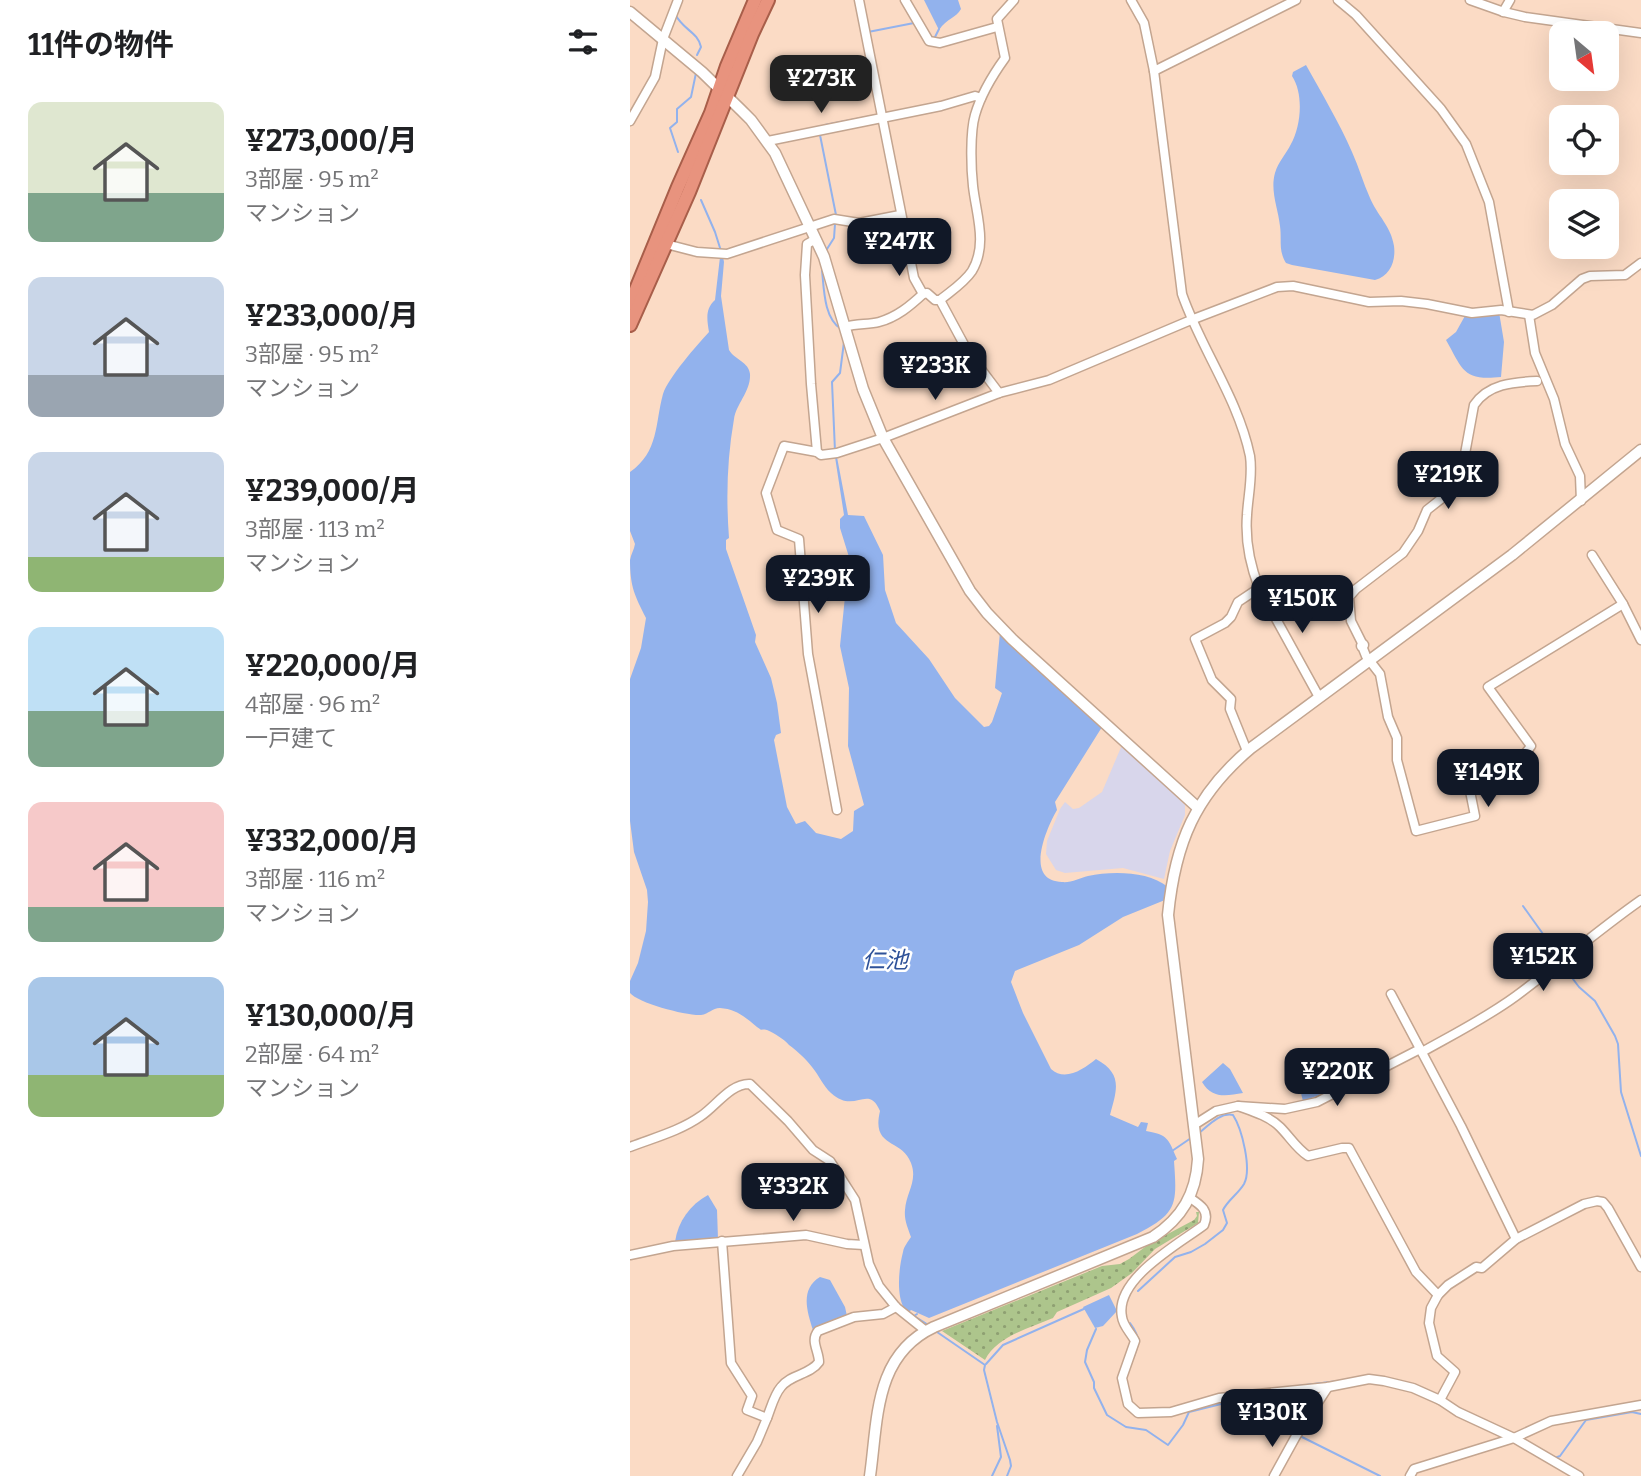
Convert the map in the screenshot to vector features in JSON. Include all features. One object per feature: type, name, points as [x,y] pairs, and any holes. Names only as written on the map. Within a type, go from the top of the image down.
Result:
[{"type":"highway","points":[[630,325],[666,244],[755,0]]},
{"type":"highway","points":[[630,304],[723,92],[768,0]]},
{"type":"street","points":[[859,0],[914,278],[923,294]]},
{"type":"street","points":[[905,0],[920,21],[929,41],[940,43],[997,27]]},
{"type":"street","points":[[845,327],[857,323],[880,322],[897,316],[923,294],[927,293],[935,300],[940,300],[972,271],[981,232],[972,184],[974,117],[989,80],[1005,58],[997,19],[1014,0]]},
{"type":"street","points":[[1131,0],[1144,23],[1154,71],[1182,294],[1191,320],[1221,379],[1248,449],[1251,475],[1247,517],[1251,569],[1319,697]]},
{"type":"street","points":[[1154,71],[1296,0]]},
{"type":"street","points":[[1338,0],[1356,15],[1441,109],[1466,145],[1489,202],[1509,312]]},
{"type":"street","points":[[1470,0],[1503,12],[1641,33]]},
{"type":"street","points":[[1503,12],[1510,0]]},
{"type":"street","points":[[630,121],[655,77],[663,39],[675,6]]},
{"type":"street","points":[[630,12],[723,92],[768,141],[824,257],[863,389],[883,438],[970,591],[1012,639],[1197,807]]},
{"type":"street","points":[[768,141],[941,106],[975,96],[981,97]]},
{"type":"street","points":[[666,244],[697,253],[721,254],[834,219],[859,223],[901,215]]},
{"type":"street","points":[[816,239],[807,244],[805,275],[810,384],[817,452]]},
{"type":"street","points":[[837,810],[808,654],[799,539],[777,530],[766,493],[784,446],[821,455],[835,454],[999,393],[1049,380],[1277,287],[1293,286],[1369,302],[1401,301],[1472,313],[1501,310],[1529,315],[1552,305],[1582,279],[1590,276],[1625,275],[1641,263]]},
{"type":"street","points":[[940,300],[968,352],[999,393]]},
{"type":"street","points":[[1529,315],[1535,353],[1554,399],[1565,444],[1580,476],[1581,501]]},
{"type":"street","points":[[1537,382],[1495,387],[1480,396],[1474,405],[1460,481],[1427,510],[1418,531],[1403,553],[1349,597],[1351,621],[1366,656],[1380,674],[1388,717],[1395,730],[1396,760],[1416,831],[1475,816],[1470,791],[1488,774],[1523,757],[1531,746],[1488,687],[1623,604]]},
{"type":"street","points":[[870,1476],[884,1384],[907,1343],[930,1329],[1153,1237],[1174,1221],[1190,1198],[1197,1175],[1196,1142],[1168,915],[1171,879],[1179,850],[1197,807],[1228,768],[1247,751],[1512,555],[1641,450]]},
{"type":"street","points":[[1592,555],[1623,604],[1641,640]]},
{"type":"street","points":[[1247,751],[1230,709],[1231,699],[1212,680],[1195,639],[1225,623],[1238,602],[1259,588]]},
{"type":"street","points":[[1194,1127],[1216,1111],[1238,1106],[1285,1109],[1317,1102],[1421,1050],[1486,1016],[1516,996],[1641,900]]},
{"type":"street","points":[[1391,994],[1516,1239]]},
{"type":"street","points":[[630,1147],[685,1126],[736,1087],[750,1084],[813,1150],[830,1161],[855,1200],[872,1272],[896,1307],[930,1329]]},
{"type":"street","points":[[1238,1106],[1268,1118],[1308,1156],[1349,1148],[1416,1272],[1438,1295]]},
{"type":"street","points":[[1190,1198],[1205,1209],[1207,1214],[1204,1225],[1164,1251],[1123,1296],[1122,1321],[1135,1341],[1122,1378],[1130,1407],[1138,1413],[1152,1414],[1181,1409],[1219,1398],[1369,1380],[1384,1381],[1441,1398],[1458,1412],[1514,1438],[1579,1476]]},
{"type":"street","points":[[1441,1398],[1455,1372],[1438,1359],[1429,1316],[1431,1308],[1448,1285],[1476,1267],[1482,1268],[1516,1239],[1584,1204],[1603,1202],[1641,1267]]},
{"type":"street","points":[[630,1255],[673,1246],[806,1235],[864,1245]]},
{"type":"street","points":[[722,1241],[731,1363],[752,1396],[747,1410],[767,1418]]},
{"type":"street","points":[[737,1476],[757,1442],[781,1387],[819,1362],[814,1342],[818,1331],[854,1317],[883,1314],[896,1307]]},
{"type":"street","points":[[1274,1476],[1296,1435],[1328,1387]]},
{"type":"street","points":[[1410,1476],[1415,1469],[1422,1466],[1514,1438],[1551,1421],[1641,1405]]},
{"type":"shaded area","points":[[1122,745],[1185,805],[1185,815],[1170,851],[1164,879],[1123,868],[1065,873],[1056,870],[1046,854],[1047,841],[1060,809],[1065,802],[1073,809],[1079,808],[1102,792]]},
{"type":"green space","points":[[1196,1212],[1199,1212],[1198,1223],[1155,1249],[1132,1273],[1111,1288],[1006,1339],[990,1352],[985,1360],[942,1331],[1102,1266],[1120,1264],[1149,1244],[1194,1220]]},
{"type":"water","points":[[924,0],[958,0],[961,9],[939,30]]},
{"type":"water","points":[[1306,65],[1342,130],[1370,198],[1392,239],[1394,252],[1391,267],[1385,275],[1375,280],[1292,265],[1286,263],[1282,254],[1274,180],[1278,165],[1294,137],[1299,119],[1300,101],[1293,72]]},
{"type":"water","name":"仁池","points":[[720,257],[723,257],[724,262],[721,296],[729,350],[747,367],[750,374],[748,386],[735,413],[732,434],[728,478],[729,538],[726,540],[726,549],[756,635],[755,642],[771,678],[781,733],[776,735],[774,740],[787,807],[796,824],[805,821],[816,833],[841,839],[853,831],[854,811],[864,805],[848,746],[849,688],[840,646],[849,557],[840,528],[840,519],[844,515],[837,457],[848,515],[864,516],[883,555],[885,590],[896,623],[929,659],[955,698],[984,727],[992,722],[1002,693],[995,688],[1000,632],[1102,727],[1055,802],[1057,810],[1041,852],[1043,873],[1050,879],[1065,882],[1098,874],[1140,875],[1168,887],[1165,900],[1123,917],[1079,945],[1015,971],[1011,982],[1051,1069],[1056,1073],[1068,1074],[1080,1070],[1096,1059],[1111,1070],[1116,1083],[1110,1115],[1138,1127],[1141,1122],[1148,1123],[1146,1131],[1159,1134],[1169,1142],[1177,1159],[1174,1161],[1175,1188],[1172,1206],[1160,1220],[1137,1234],[929,1318],[911,1310],[908,1313],[903,1310],[899,1273],[904,1250],[911,1237],[905,1214],[913,1169],[907,1155],[883,1138],[878,1123],[880,1111],[875,1103],[871,1099],[840,1099],[828,1090],[807,1061],[784,1041],[770,1031],[760,1029],[736,1012],[720,1008],[701,1015],[685,1013],[652,1005],[630,993],[630,981],[638,963],[646,931],[648,902],[647,890],[634,852],[630,821],[630,679],[641,648],[646,618],[636,597],[631,577],[630,560],[635,544],[630,531],[630,472],[651,446],[666,387],[709,332],[707,314],[715,300]]},
{"type":"water","points":[[1499,312],[1504,342],[1501,377],[1471,375],[1461,366],[1446,340],[1456,332],[1466,314]]},
{"type":"water","points":[[1329,1062],[1337,1064],[1346,1081],[1303,1101],[1301,1079],[1308,1072]]},
{"type":"water","points":[[1223,1063],[1230,1069],[1243,1093],[1215,1094],[1202,1082]]},
{"type":"water","points":[[708,1195],[717,1210],[718,1239],[675,1242],[686,1214]]},
{"type":"water","points":[[820,1277],[830,1280],[847,1316],[813,1330],[807,1308],[807,1294]]},
{"type":"water","points":[[1109,1295],[1117,1311],[1103,1326],[1095,1328],[1083,1307]]},
{"type":"waterway","points":[[675,14],[699,42],[701,47],[697,55]]},
{"type":"waterway","points":[[868,32],[914,23]]},
{"type":"waterway","points":[[934,39],[939,29]]},
{"type":"waterway","points":[[678,152],[670,128],[677,122],[677,109],[691,97],[696,73]]},
{"type":"waterway","points":[[825,125],[877,115]]},
{"type":"waterway","points":[[820,135],[836,215]]},
{"type":"waterway","points":[[701,200],[721,251]]},
{"type":"waterway","points":[[827,249],[834,238],[835,224]]},
{"type":"waterway","points":[[822,270],[828,311],[841,329]]},
{"type":"waterway","points":[[835,451],[832,382],[840,373],[844,342]]},
{"type":"waterway","points":[[1523,906],[1558,955]]},
{"type":"waterway","points":[[1563,966],[1579,987],[1595,1001],[1615,1036],[1618,1044],[1621,1092],[1641,1156]]},
{"type":"waterway","points":[[1138,1291],[1175,1257],[1191,1252],[1223,1230],[1227,1223],[1223,1210],[1244,1184],[1247,1169],[1245,1149],[1233,1115],[1219,1118],[1199,1133]]},
{"type":"waterway","points":[[1172,1151],[1191,1138]]},
{"type":"waterway","points":[[986,1364],[1003,1345],[1086,1308]]},
{"type":"waterway","points":[[917,1314],[914,1316],[930,1326]]},
{"type":"waterway","points":[[1130,1323],[1138,1342],[1131,1363]]},
{"type":"waterway","points":[[1096,1329],[1085,1362],[1107,1415],[1126,1427],[1146,1430],[1168,1445],[1189,1412],[1225,1403],[1295,1434]]},
{"type":"waterway","points":[[937,1332],[985,1365],[997,1422],[1010,1460],[1007,1476]]},
{"type":"waterway","points":[[1282,1388],[1346,1380]]},
{"type":"waterway","points":[[1555,1458],[1560,1456],[1586,1420],[1632,1412],[1641,1414]]},
{"type":"waterway","points":[[992,1476],[1001,1457],[997,1426]]},
{"type":"waterway","points":[[1300,1436],[1380,1476]]}]
